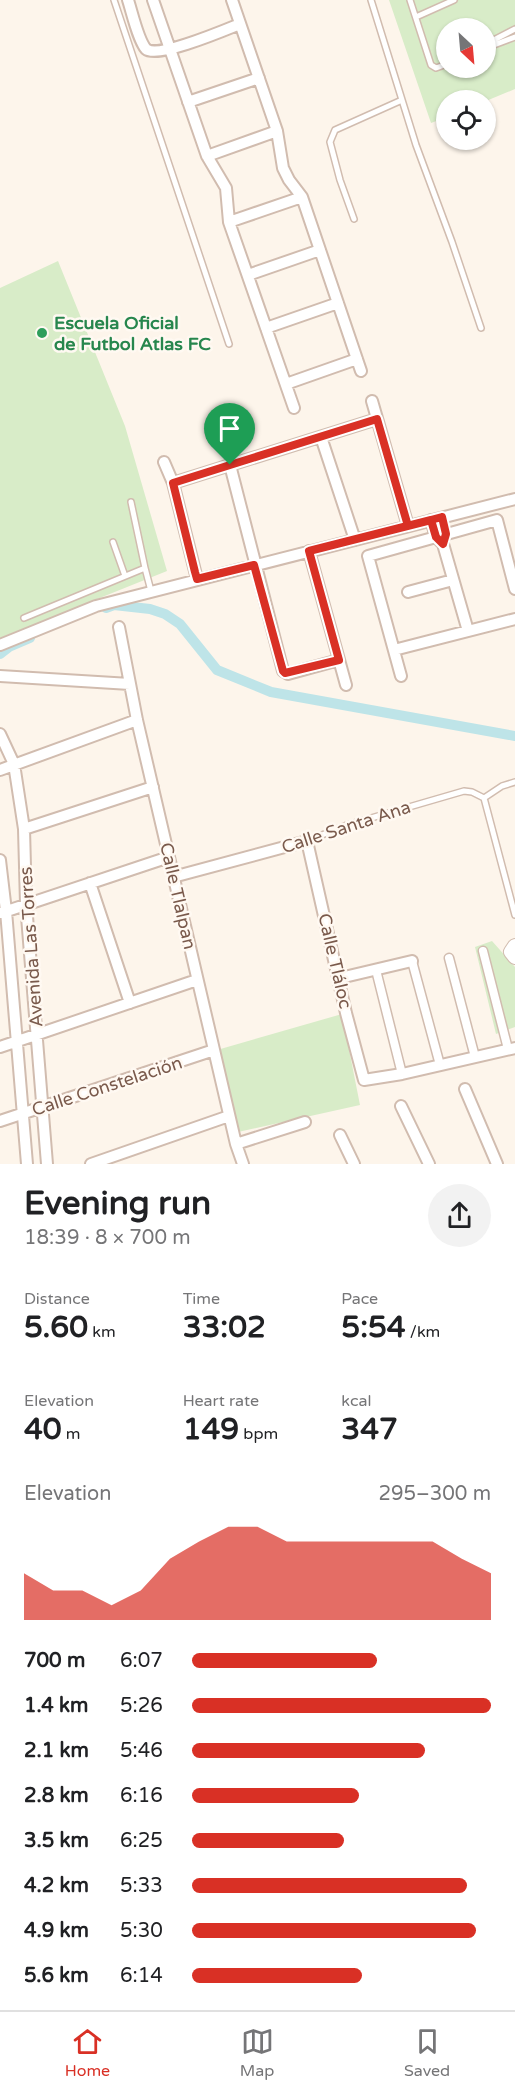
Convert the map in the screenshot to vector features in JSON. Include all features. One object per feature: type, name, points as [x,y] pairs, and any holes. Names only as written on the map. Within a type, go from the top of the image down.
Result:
[{"type":"street","points":[[128,0],[142,42],[147,49],[153,52],[170,49],[240,24]]},
{"type":"street","points":[[153,0],[207,156],[226,188],[229,222],[294,408]]},
{"type":"street","points":[[232,0],[278,131],[283,168],[302,197],[361,371]]},
{"type":"street","points":[[188,102],[259,78]]},
{"type":"street","points":[[207,156],[278,131]]},
{"type":"street","points":[[229,222],[302,197]]},
{"type":"street","points":[[248,275],[320,250]]},
{"type":"street","points":[[266,328],[338,303]]},
{"type":"street","points":[[285,384],[357,359]]},
{"type":"street","points":[[372,401],[407,521]]},
{"type":"street","points":[[173,483],[377,419]]},
{"type":"street","points":[[321,437],[354,534]]},
{"type":"street","points":[[164,462],[173,483],[197,579]]},
{"type":"street","points":[[230,465],[254,565],[284,673],[288,674],[339,660]]},
{"type":"street","points":[[0,645],[96,606],[309,551],[354,534],[407,521],[431,520],[515,499]]},
{"type":"street","points":[[442,517],[442,539],[468,632]]},
{"type":"street","points":[[431,520],[442,539]]},
{"type":"street","points":[[401,675],[368,556],[442,539],[497,520],[515,589]]},
{"type":"street","points":[[309,551],[346,685]]},
{"type":"street","points":[[408,592],[453,580]]},
{"type":"street","points":[[394,650],[515,620]]},
{"type":"street","name":"Calle Tlalpan","points":[[120,627],[137,720],[236,1144],[243,1164]]},
{"type":"street","points":[[0,676],[130,684]]},
{"type":"street","points":[[0,770],[137,720]]},
{"type":"street","name":"Avenida Las Torres","points":[[0,734],[14,764],[24,829],[26,904],[47,1164]]},
{"type":"street","points":[[24,829],[153,787]]},
{"type":"street","name":"Calle Santa Ana","points":[[173,877],[307,842]]},
{"type":"street","name":"Calle Tláloc","points":[[307,842],[364,1080],[402,1074]]},
{"type":"street","points":[[3,912],[169,857]]},
{"type":"street","name":"Avenida Las Torres","points":[[0,860],[27,1164]]},
{"type":"street","points":[[90,883],[130,1003]]},
{"type":"street","points":[[515,946],[511,952],[515,957]]},
{"type":"street","points":[[376,970],[402,1074],[511,1049],[483,951]]},
{"type":"street","points":[[449,958],[475,1057]]},
{"type":"street","points":[[340,978],[412,961],[440,1065]]},
{"type":"street","points":[[0,1047],[197,980]]},
{"type":"street","name":"Calle Constelación","points":[[0,1121],[214,1050]]},
{"type":"street","points":[[465,1089],[497,1164]]},
{"type":"street","points":[[401,1106],[429,1164]]},
{"type":"street","points":[[91,1164],[230,1116]]},
{"type":"street","points":[[236,1144],[305,1122]]},
{"type":"street","points":[[340,1136],[354,1164]]},
{"type":"lane","points":[[114,0],[229,344]]},
{"type":"lane","points":[[371,0],[416,145],[481,328]]},
{"type":"lane","points":[[410,0],[431,65],[436,68]]},
{"type":"lane","points":[[416,17],[454,0]]},
{"type":"lane","points":[[496,40],[515,29]]},
{"type":"lane","points":[[496,43],[515,37]]},
{"type":"lane","points":[[354,219],[330,142],[334,130],[402,100]]},
{"type":"lane","points":[[131,502],[151,591]]},
{"type":"lane","points":[[113,542],[125,576]]},
{"type":"lane","points":[[24,618],[146,568]]},
{"type":"lane","points":[[515,782],[502,786],[484,798],[515,915]]},
{"type":"lane","name":"Calle Santa Ana","points":[[307,842],[347,825],[464,791],[484,798]]},
{"type":"green space","points":[[389,0],[515,0],[515,89],[496,97],[496,90],[436,90],[436,121],[431,123]]},
{"type":"green space","points":[[58,261],[125,426],[167,571],[0,638],[0,288]]},
{"type":"green space","points":[[492,941],[515,967],[515,1027],[496,1034],[475,947]]},
{"type":"green space","points":[[342,1014],[360,1105],[238,1132],[217,1050]]},
{"type":"waterway","points":[[106,608],[114,605],[150,609],[165,614],[180,624],[217,670],[271,692],[515,736]]},
{"type":"waterway","points":[[0,654],[9,647],[30,638]]},
{"type":"place","name":"Escuela Oficial de Futbol Atlas FC","points":[[42,333]]},
{"type":"route","points":[[230,465],[173,483],[195,572],[197,579],[254,565],[285,673],[339,660],[309,551],[431,520],[436,537],[443,544],[446,534],[442,517],[408,526],[377,419],[230,465]]}]
